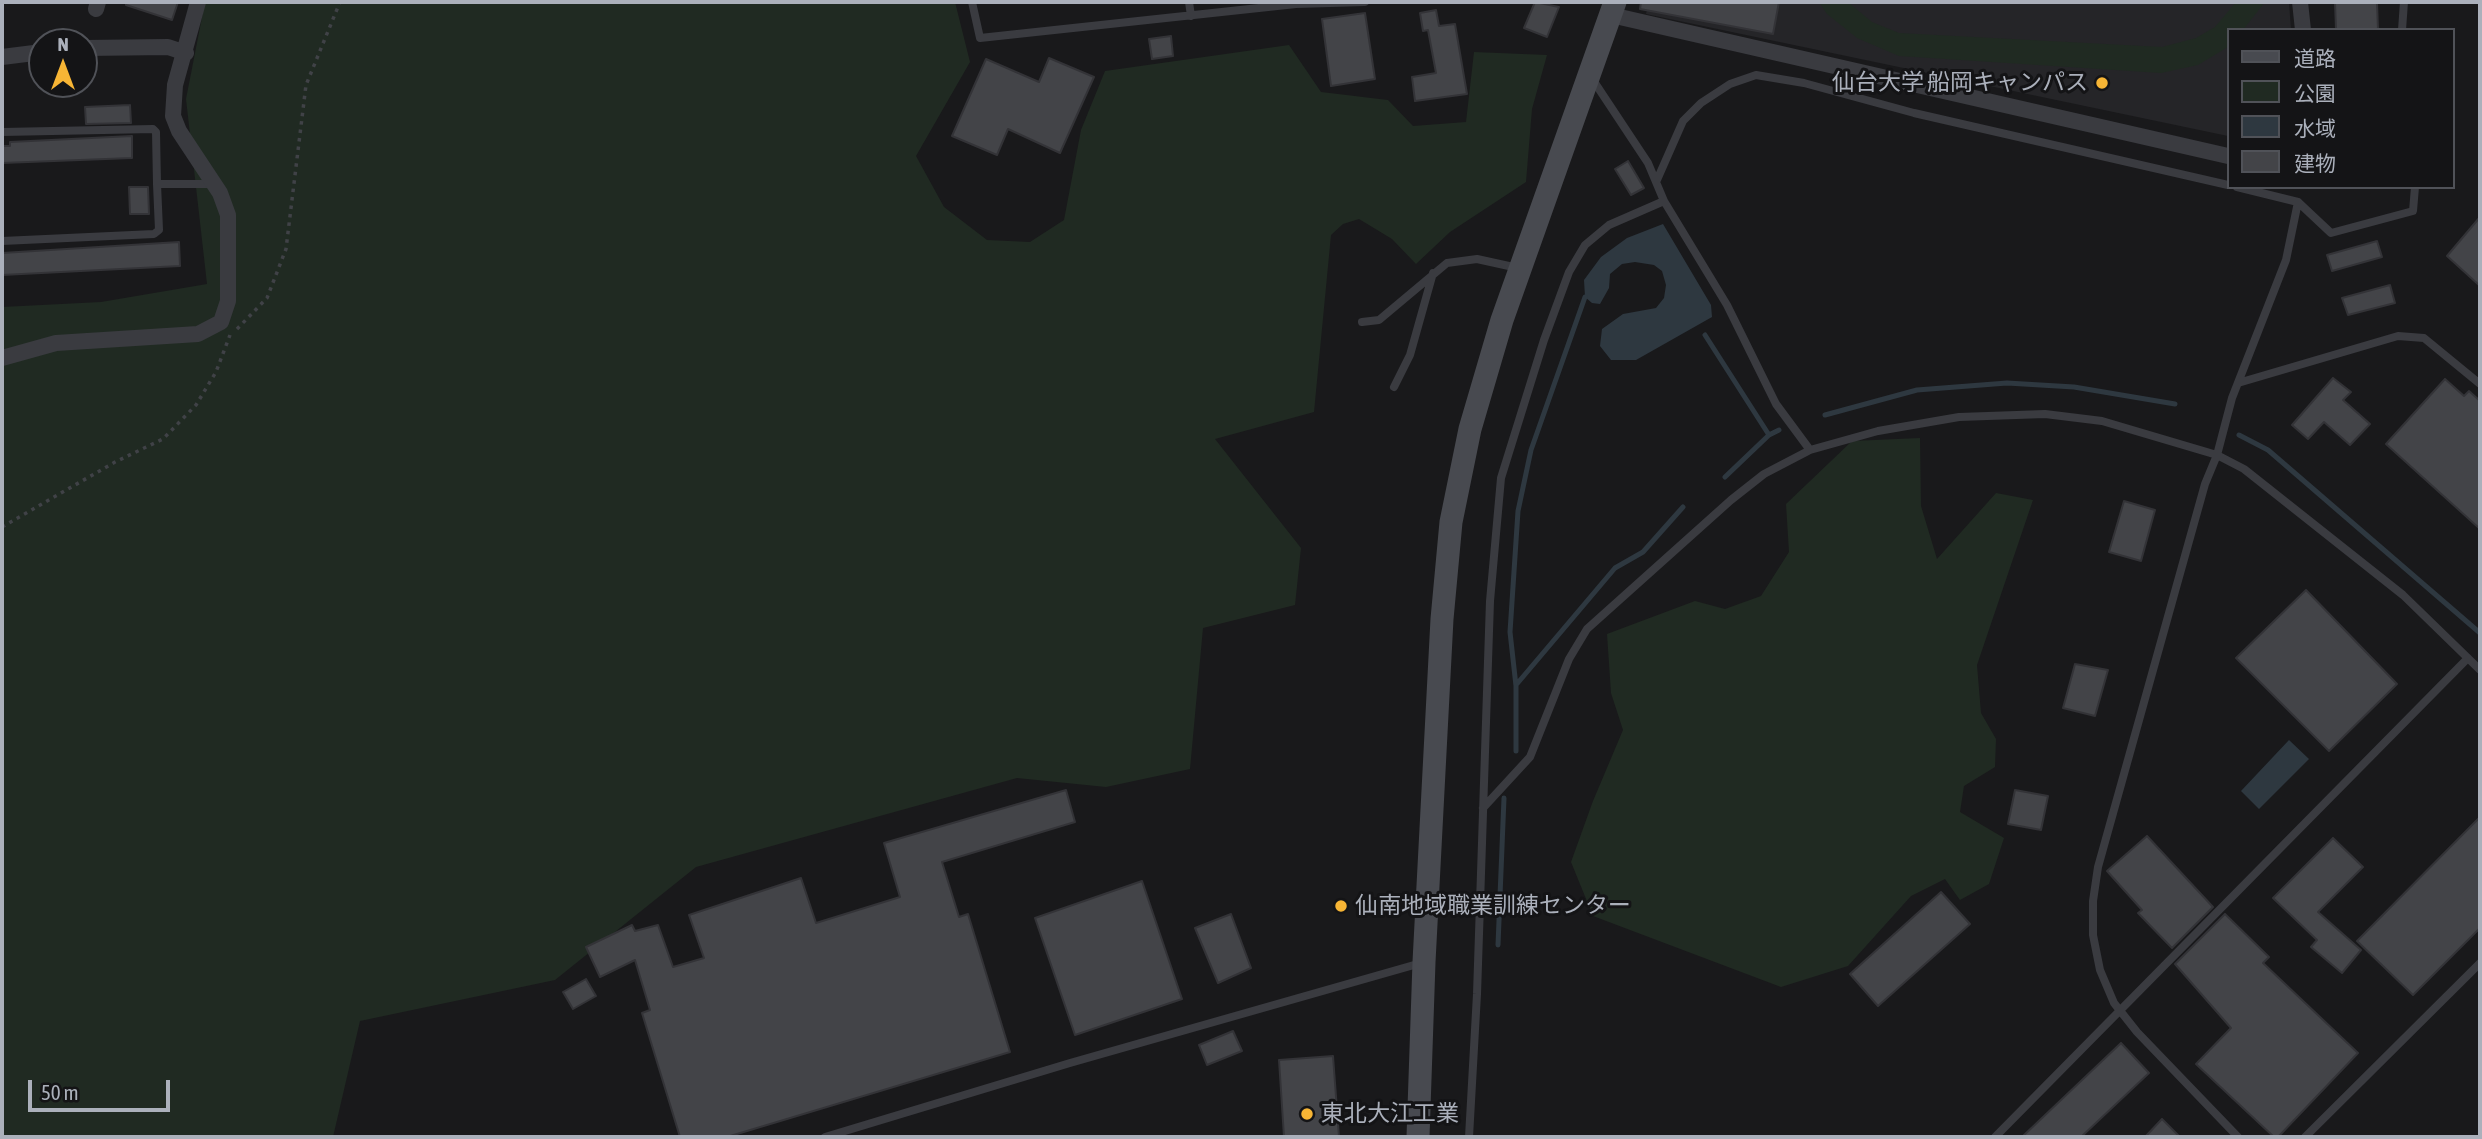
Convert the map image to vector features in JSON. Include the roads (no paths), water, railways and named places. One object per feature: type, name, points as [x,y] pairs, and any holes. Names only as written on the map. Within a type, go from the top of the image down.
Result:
[{"type":"street","points":[[2,358],[56,343],[198,334],[221,322],[228,301],[228,215],[214,184],[179,131],[173,116],[174,85],[186,53],[198,2]]},
{"type":"street","points":[[2301,2],[2303,28]]},
{"type":"street","points":[[1418,1137],[1424,962],[1442,619],[1451,522],[1470,429],[1520,268],[1613,8],[2226,156]]},
{"type":"street","points":[[98,48],[167,47],[186,53]]},
{"type":"street","points":[[2,57],[28,54]]},
{"type":"lane","points":[[972,2],[980,38],[1296,4],[1365,2]]},
{"type":"lane","points":[[1189,2],[1191,16]]},
{"type":"lane","points":[[2402,28],[2404,2]]},
{"type":"lane","points":[[1590,75],[1657,180],[1664,201],[1727,305],[1776,404],[1810,450]]},
{"type":"lane","points":[[1657,180],[1683,121],[1702,103],[1730,84],[1756,75],[1804,83],[1914,113],[2226,185]]},
{"type":"lane","points":[[2,132],[153,129],[156,132],[159,230],[154,234],[2,241]]},
{"type":"lane","points":[[157,184],[214,184]]},
{"type":"lane","points":[[2245,189],[2298,202],[2331,233],[2413,211],[2415,189]]},
{"type":"lane","points":[[1469,1137],[1477,994],[1490,601],[1501,478],[1569,272],[1585,245],[1609,225],[1664,201]]},
{"type":"lane","points":[[2238,1137],[2120,1011],[2100,970],[2093,935],[2093,901],[2098,867],[2205,484],[2217,455],[2238,383],[2286,260],[2298,202]]},
{"type":"lane","points":[[1362,322],[1379,320],[1447,262],[1477,259],[1520,268]]},
{"type":"lane","points":[[1394,387],[1410,355],[1433,273]]},
{"type":"lane","points":[[2238,383],[2398,336],[2424,338],[2480,384]]},
{"type":"lane","points":[[1483,808],[1530,757],[1569,659],[1587,629],[1742,491],[1764,474],[1810,450],[1878,431],[1959,417],[2045,414],[2102,421],[2217,455],[2244,469],[2403,595],[2480,670]]},
{"type":"lane","points":[[1995,1137],[2468,658]]},
{"type":"lane","points":[[825,1137],[1143,1041],[1424,962]]},
{"type":"lane","points":[[2305,1137],[2480,963]]},
{"type":"water","points":[[1663,224],[1711,305],[1712,317],[1636,360],[1611,360],[1600,346],[1602,329],[1623,314],[1656,308],[1664,298],[1666,285],[1662,271],[1654,265],[1635,262],[1622,264],[1610,274],[1609,288],[1600,304],[1592,303],[1585,297],[1584,280],[1601,257],[1627,238]]},
{"type":"water","points":[[2289,740],[2309,759],[2259,809],[2241,791]]},
{"type":"waterway","points":[[1516,751],[1516,686],[1510,632],[1518,511],[1531,450],[1585,297]]},
{"type":"waterway","points":[[1705,335],[1769,435],[1725,477]]},
{"type":"waterway","points":[[1825,415],[1917,390],[2007,383],[2074,387],[2175,404]]},
{"type":"waterway","points":[[1769,435],[1779,430]]},
{"type":"waterway","points":[[2239,435],[2268,450],[2480,633]]},
{"type":"waterway","points":[[1516,685],[1615,568],[1643,552],[1683,507]]},
{"type":"waterway","points":[[1498,945],[1504,798]]},
{"type":"place","name":"仙台大学 船岡キャンパス","points":[[2102,83]]},
{"type":"place","name":"仙南地域職業訓練センター","points":[[1341,906]]},
{"type":"place","name":"東北大江工業","points":[[1307,1114]]}]
